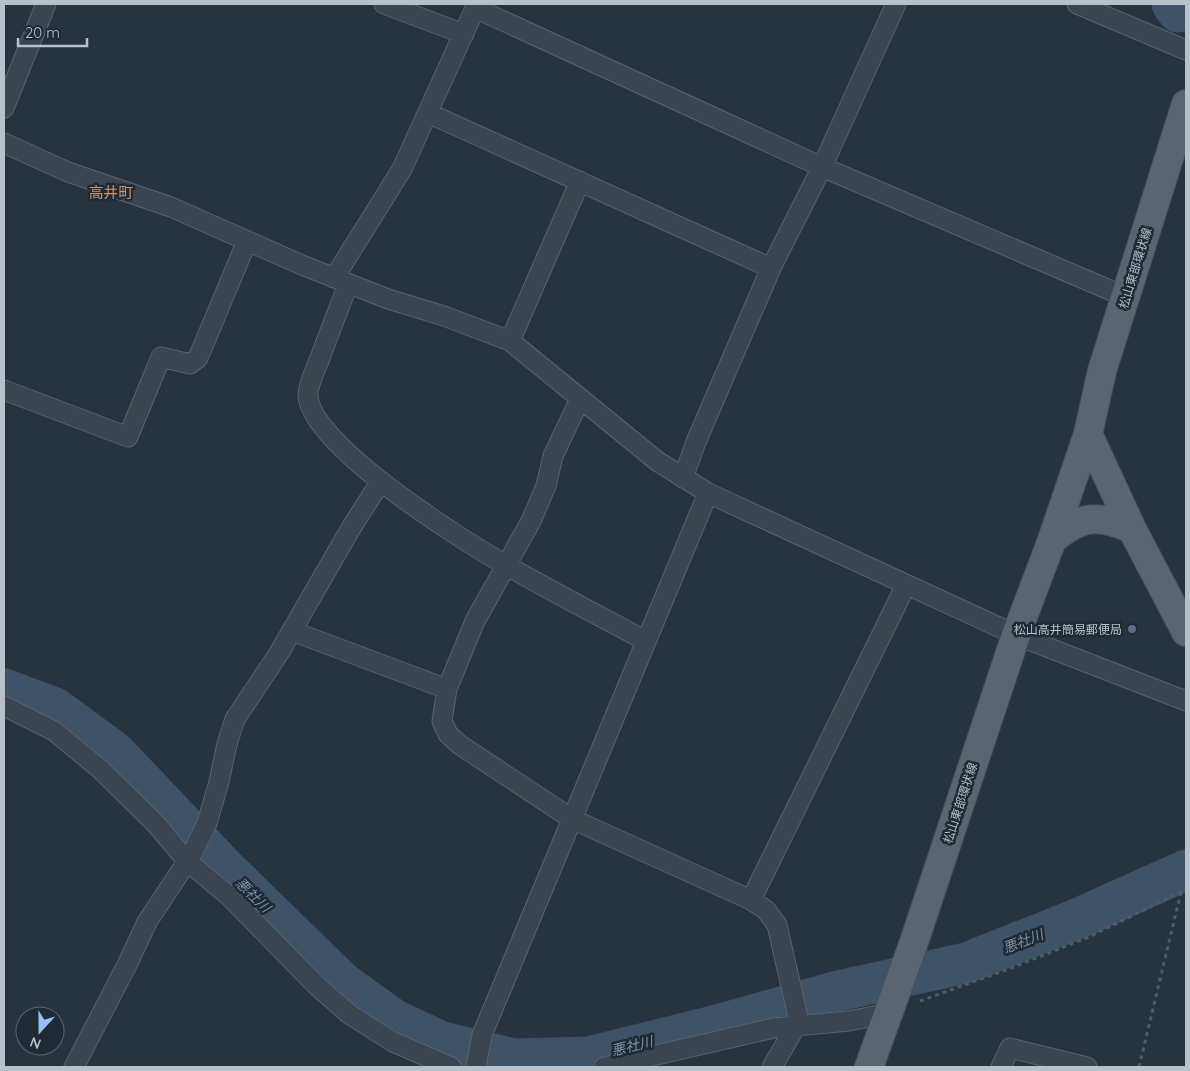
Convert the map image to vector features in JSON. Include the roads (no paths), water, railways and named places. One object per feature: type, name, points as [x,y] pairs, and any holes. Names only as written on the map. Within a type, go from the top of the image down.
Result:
[{"type":"main road","name":"松山東部環状線","points":[[870,1067],[914,942],[1016,635],[1052,540],[1088,434],[1102,371],[1186,104]]},
{"type":"main road","points":[[1088,434],[1132,530],[1186,632]]},
{"type":"main road","points":[[1052,540],[1066,528],[1088,519],[1111,520],[1132,530]]},
{"type":"street","points":[[4,108],[46,4]]},
{"type":"street","points":[[384,4],[464,34]]},
{"type":"street","points":[[683,478],[696,442],[771,268],[822,167],[896,4]]},
{"type":"street","points":[[1076,4],[1186,50]]},
{"type":"street","points":[[646,641],[505,565],[420,510],[381,481],[334,440],[314,415],[308,394],[341,281],[402,169],[476,6],[822,167],[1126,297]]},
{"type":"street","points":[[428,113],[771,268]]},
{"type":"street","points":[[4,143],[68,172],[171,207],[388,300],[444,316],[510,341],[657,461],[708,493],[1016,635],[1186,701]]},
{"type":"street","points":[[510,341],[580,181]]},
{"type":"street","points":[[4,390],[128,437],[161,357],[190,364],[198,358],[247,241]]},
{"type":"street","points":[[580,399],[552,456],[546,486],[531,521],[475,621],[447,689],[442,721],[448,734],[460,745],[572,819],[751,900],[766,910],[777,925],[792,983],[797,1022],[772,1067]]},
{"type":"street","points":[[74,1067],[147,922],[190,858],[207,823],[235,719],[292,631],[351,528],[381,481]]},
{"type":"street","points":[[476,1067],[482,1035],[708,493]]},
{"type":"street","points":[[751,900],[906,585]]},
{"type":"street","points":[[292,631],[447,689]]},
{"type":"street","points":[[4,706],[54,731],[100,769],[316,985],[349,1014],[393,1042],[452,1067]]},
{"type":"street","points":[[604,1067],[797,1022],[850,1021],[890,1008]]},
{"type":"street","points":[[1001,1067],[1010,1048],[1087,1067]]},
{"type":"waterway","points":[[1172,4],[1178,12]]},
{"type":"waterway","name":"悪社川","points":[[4,689],[55,708],[115,752],[225,868],[343,983],[393,1019],[442,1042],[514,1059],[589,1057],[714,1026],[838,991],[966,963],[1077,919],[1186,870]]},
{"type":"place","name":"松山高井簡易郵便局","points":[[1132,629]]},
{"type":"district","name":"高井町","points":[[111,192]]}]
